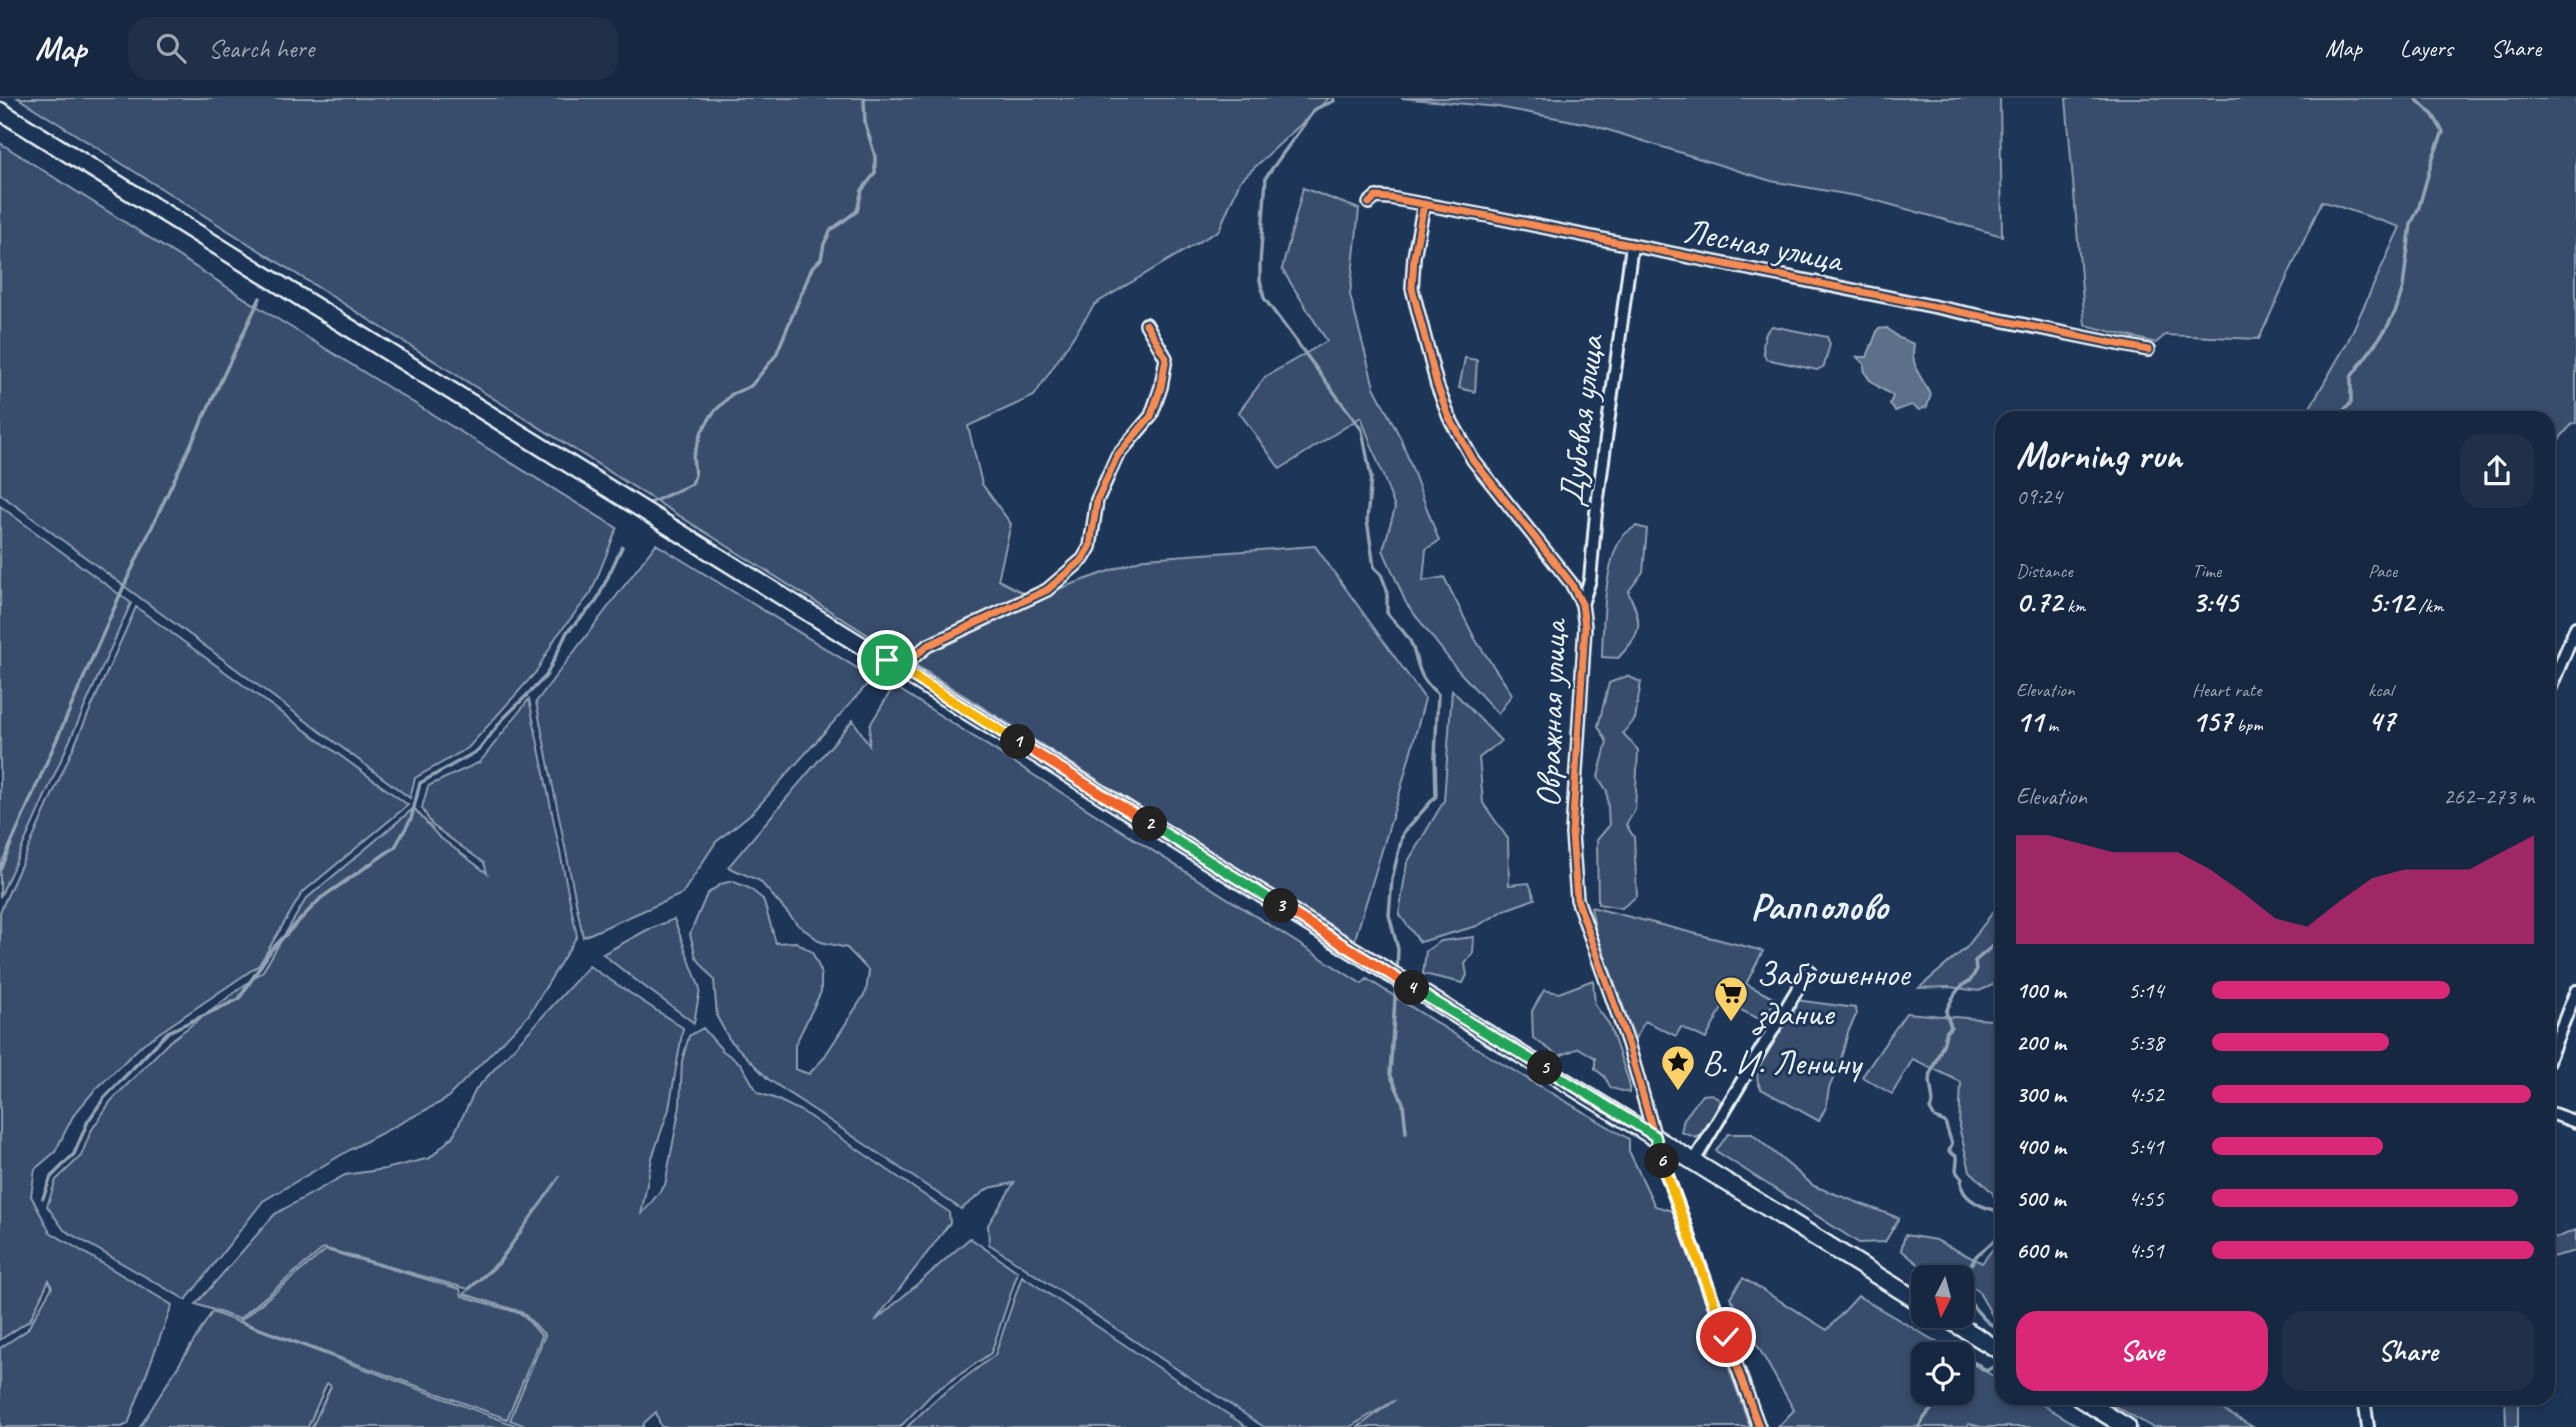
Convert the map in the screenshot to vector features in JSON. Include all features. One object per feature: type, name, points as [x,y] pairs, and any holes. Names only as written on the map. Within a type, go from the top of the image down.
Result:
[{"type":"main road","points":[[0,111],[1911,1297]]},
{"type":"main road","points":[[1963,1328],[1995,1348]]},
{"type":"main road","points":[[2090,1405],[2117,1424]]},
{"type":"street","name":"Лесная улица","points":[[1370,203],[1376,197],[1424,204],[2148,350]]},
{"type":"street","name":"Овражная улица","points":[[1424,204],[1413,257],[1412,288],[1437,385],[1449,417],[1473,460],[1572,583],[1582,604],[1584,660],[1573,822],[1577,899],[1628,1043],[1655,1136],[1759,1427]]},
{"type":"street","name":"Дубовая улица","points":[[1582,604],[1590,580],[1596,513],[1632,245]]},
{"type":"street","points":[[901,668],[927,646],[1047,590],[1083,559],[1090,547],[1097,500],[1118,456],[1151,416],[1161,387],[1166,358],[1146,324]]},
{"type":"street","points":[[2555,677],[2576,627]]},
{"type":"street","points":[[1694,1161],[1809,970]]},
{"type":"street","points":[[2555,1044],[2576,991]]},
{"type":"street","points":[[2555,1114],[2576,1122]]},
{"type":"street","points":[[2365,1405],[2368,1427]]},
{"type":"shaded area","points":[[18,98],[1329,98],[1240,181],[1219,230],[1095,304],[1034,396],[968,426],[982,484],[1011,524],[998,580],[1033,598],[1146,558],[1315,546],[1425,699],[1354,942]]},
{"type":"shaded area","points":[[1401,98],[2000,98],[2002,236],[1867,198],[1771,181],[1589,124],[1498,107]]},
{"type":"shaded area","points":[[2066,98],[2576,98],[2576,423],[2572,424],[2555,444],[2555,411],[2308,411],[2348,341],[2400,227],[2322,201],[2259,339],[2165,335],[2156,343],[2085,325]]},
{"type":"shaded area","points":[[0,143],[271,315],[617,528],[591,593],[556,637],[536,672],[468,748],[415,778],[410,798],[0,494]]},
{"type":"shaded area","points":[[1303,188],[1359,209],[1350,295],[1374,387],[1401,439],[1439,541],[1426,549],[1423,581],[1444,577],[1475,639],[1512,694],[1498,714],[1456,668],[1406,603],[1383,550],[1395,508],[1361,417],[1280,469],[1239,412],[1265,377],[1327,341],[1282,269]]},
{"type":"shaded area","points":[[1772,326],[1827,337],[1830,344],[1824,366],[1817,370],[1766,359],[1764,341]]},
{"type":"shaded area","points":[[1887,328],[1899,338],[1914,344],[1915,364],[1931,394],[1927,407],[1919,410],[1911,405],[1895,411],[1890,404],[1893,396],[1866,375],[1864,364],[1857,357],[1867,357],[1878,329]]},
{"type":"shaded area","points":[[1465,358],[1477,360],[1475,392],[1459,388]]},
{"type":"shaded area","points":[[0,506],[131,603],[0,897]]},
{"type":"shaded area","points":[[1636,526],[1647,529],[1643,572],[1628,592],[1637,612],[1638,628],[1632,642],[1618,658],[1602,657],[1606,594],[1612,561],[1623,536]]},
{"type":"shaded area","points":[[656,544],[873,678],[754,811],[716,842],[682,894],[583,937],[536,702]]},
{"type":"shaded area","points":[[136,607],[408,805],[302,893],[259,965],[143,1044],[93,1092],[73,1116],[55,1152],[35,1169],[31,1196],[50,1232],[172,1305],[128,1424],[122,1427],[0,1427],[0,1348],[27,1330],[52,1287],[49,1280],[30,1320],[0,1340],[0,912]]},
{"type":"shaded area","points":[[1627,676],[1641,682],[1635,719],[1623,733],[1638,750],[1635,810],[1626,825],[1634,837],[1637,896],[1622,908],[1598,904],[1597,840],[1609,826],[1607,791],[1598,777],[1607,742],[1598,726],[1609,683]]},
{"type":"shaded area","points":[[894,686],[1362,984],[1367,979],[1489,1056],[1629,1139],[1629,1151],[1655,1206],[1673,1211],[1750,1427],[1358,1427],[1395,1400],[1350,1427],[1264,1427],[989,1244],[988,1225],[1014,1183],[989,1188],[961,1209],[768,1079],[729,1039],[717,1017],[714,980],[696,957],[690,934],[707,894],[721,884],[732,881],[749,888],[763,899],[776,943],[796,942],[812,952],[821,971],[821,992],[795,1045],[795,1069],[809,1074],[823,1059],[866,992],[869,971],[847,948],[821,942],[798,925],[760,881],[728,867],[853,720],[869,745],[870,725]]},
{"type":"shaded area","points":[[1452,690],[1501,741],[1479,758],[1483,803],[1508,839],[1509,885],[1529,883],[1535,899],[1507,909],[1477,926],[1420,942],[1399,914],[1407,863],[1444,801]]},
{"type":"shaded area","points":[[529,699],[577,936],[528,1016],[445,1100],[353,1148],[263,1201],[186,1300],[64,1230],[47,1206],[56,1180],[81,1156],[91,1131],[111,1101],[169,1042],[263,971],[306,899],[414,808],[438,836],[487,873],[484,863],[432,825],[422,808],[428,786],[480,762]]},
{"type":"shaded area","points":[[1591,907],[1763,951],[1746,984],[1775,999],[1763,1021],[1725,1002],[1706,1039],[1681,1027],[1676,1036],[1645,1021],[1635,1039],[1595,929]]},
{"type":"shaded area","points":[[1995,909],[1995,984],[1979,991],[1949,987],[1919,988],[1967,947]]},
{"type":"shaded area","points":[[674,919],[700,989],[694,1023],[603,954]]},
{"type":"shaded area","points":[[1474,937],[1473,953],[1465,964],[1467,975],[1463,983],[1423,974],[1426,951],[1441,941]]},
{"type":"shaded area","points":[[589,966],[683,1028],[669,1109],[652,1158],[641,1215],[665,1185],[680,1106],[682,1061],[689,1036],[703,1028],[723,1051],[741,1064],[758,1093],[803,1112],[949,1212],[950,1223],[875,1321],[970,1238],[1018,1272],[991,1353],[933,1393],[900,1427],[661,1427],[656,1412],[643,1427],[528,1427],[510,1420],[545,1335],[522,1312],[464,1294],[499,1264],[560,1176],[498,1262],[468,1289],[324,1248],[239,1319],[196,1304],[275,1214],[345,1175],[430,1158],[453,1136],[476,1089]]},
{"type":"shaded area","points":[[1593,980],[1595,1005],[1609,1024],[1629,1082],[1629,1093],[1611,1088],[1604,1076],[1595,1069],[1595,1058],[1579,1048],[1559,1056],[1533,1038],[1532,1011],[1544,990],[1559,993]]},
{"type":"shaded area","points":[[1796,1000],[1855,1008],[1856,1015],[1819,1121],[1761,1089],[1758,1081],[1758,1067],[1778,1035],[1783,1021],[1788,1024],[1793,1019]]},
{"type":"shaded area","points":[[1906,1013],[1995,1020],[1995,1199],[1992,1192],[1970,1171],[1959,1127],[1961,1082],[1913,1059],[1892,1094],[1862,1077]]},
{"type":"shaded area","points":[[1712,1094],[1721,1101],[1710,1122],[1697,1138],[1681,1132],[1684,1119],[1702,1095]]},
{"type":"shaded area","points":[[1728,1134],[1752,1134],[1814,1186],[1899,1218],[1885,1242],[1859,1243],[1716,1151]]},
{"type":"shaded area","points":[[2576,1230],[2576,1251],[2555,1256],[2555,1238]]},
{"type":"shaded area","points":[[1905,1235],[1936,1240],[1982,1263],[1995,1246],[1995,1316],[1974,1288],[1974,1265],[1919,1265],[1901,1250]]},
{"type":"shaded area","points":[[326,1250],[460,1289],[462,1296],[522,1314],[542,1336],[507,1419],[240,1321]]},
{"type":"shaded area","points":[[1022,1276],[1247,1427],[907,1427],[935,1400],[995,1355]]},
{"type":"shaded area","points":[[1743,1278],[1827,1330],[1858,1296],[1937,1342],[1911,1342],[1911,1405],[1974,1405],[1974,1365],[1995,1377],[1995,1405],[2043,1405],[2080,1427],[1982,1427],[1969,1424],[1966,1427],[1778,1427],[1794,1410],[1730,1297]]},
{"type":"shaded area","points":[[212,1312],[520,1427],[312,1427],[331,1386],[327,1383],[308,1427],[140,1427]]},
{"type":"shaded area","points":[[2113,1405],[2214,1405],[2253,1427],[2152,1427]]},
{"type":"shaded area","points":[[2505,1405],[2518,1405],[2518,1427],[2506,1427]]},
{"type":"waterway","points":[[650,503],[692,484],[695,475],[693,457],[702,431],[713,413],[732,394],[751,386],[776,355],[812,268],[821,259],[831,230],[857,211],[862,190],[875,173],[875,156],[865,123],[864,98]]},
{"type":"waterway","points":[[1333,98],[1334,101],[1315,109],[1266,177],[1260,280],[1264,298],[1362,430],[1371,477],[1367,520],[1374,567],[1381,574],[1387,590],[1387,613],[1408,637],[1423,677],[1438,694],[1436,796],[1403,833],[1392,879],[1389,915],[1398,949],[1397,973]]},
{"type":"waterway","points":[[2343,411],[2351,403],[2351,377],[2386,329],[2396,310],[2403,287],[2411,224],[2443,132],[2433,115],[2415,98]]},
{"type":"waterway","points":[[0,869],[123,588],[260,298]]},
{"type":"waterway","points":[[43,1198],[51,1177],[74,1154],[88,1121],[104,1098],[168,1032],[239,999],[271,950],[321,898],[395,847],[411,819],[420,783],[479,750],[502,720],[546,676],[567,632],[596,602],[622,547]]},
{"type":"waterway","points":[[1995,944],[1975,961],[1976,971],[1970,981],[1961,986],[1952,998],[1946,1012],[1951,1027],[1946,1032],[1931,1072],[1933,1102],[1930,1109],[1935,1118],[1945,1122],[1952,1144],[1949,1151],[1957,1157],[1956,1171],[1962,1178],[1961,1184],[1966,1195],[1971,1200],[1995,1210]]},
{"type":"waterway","points":[[1396,984],[1390,1074],[1403,1103],[1406,1132]]},
{"type":"waterway","points":[[1970,1265],[1977,1255],[1995,1240]]},
{"type":"waterway","points":[[1974,1307],[1995,1326]]},
{"type":"waterway","points":[[1974,1363],[1986,1371],[1995,1366]]},
{"type":"waterway","points":[[1919,1427],[1935,1405]]},
{"type":"cycle path","points":[[1369,203],[1376,197],[1390,198],[1488,216],[2148,350]]},
{"type":"cycle path","points":[[1424,204],[1414,257],[1412,288],[1437,385],[1449,417],[1473,460],[1571,583],[1582,604],[1585,627],[1572,834],[1577,899],[1628,1043],[1660,1156],[1759,1427]]},
{"type":"cycle path","points":[[901,668],[927,646],[1047,590],[1083,559],[1090,547],[1097,500],[1117,456],[1151,416],[1161,387],[1166,358],[1146,324]]},
{"type":"place","name":"Заброшенное здание","points":[[1731,1023]]},
{"type":"place","name":"В. И. Ленину","points":[[1678,1092]]},
{"type":"district","name":"Рапполово","points":[[1819,906]]},
{"type":"route","points":[[887,660],[1655,1136],[1726,1337]]}]
